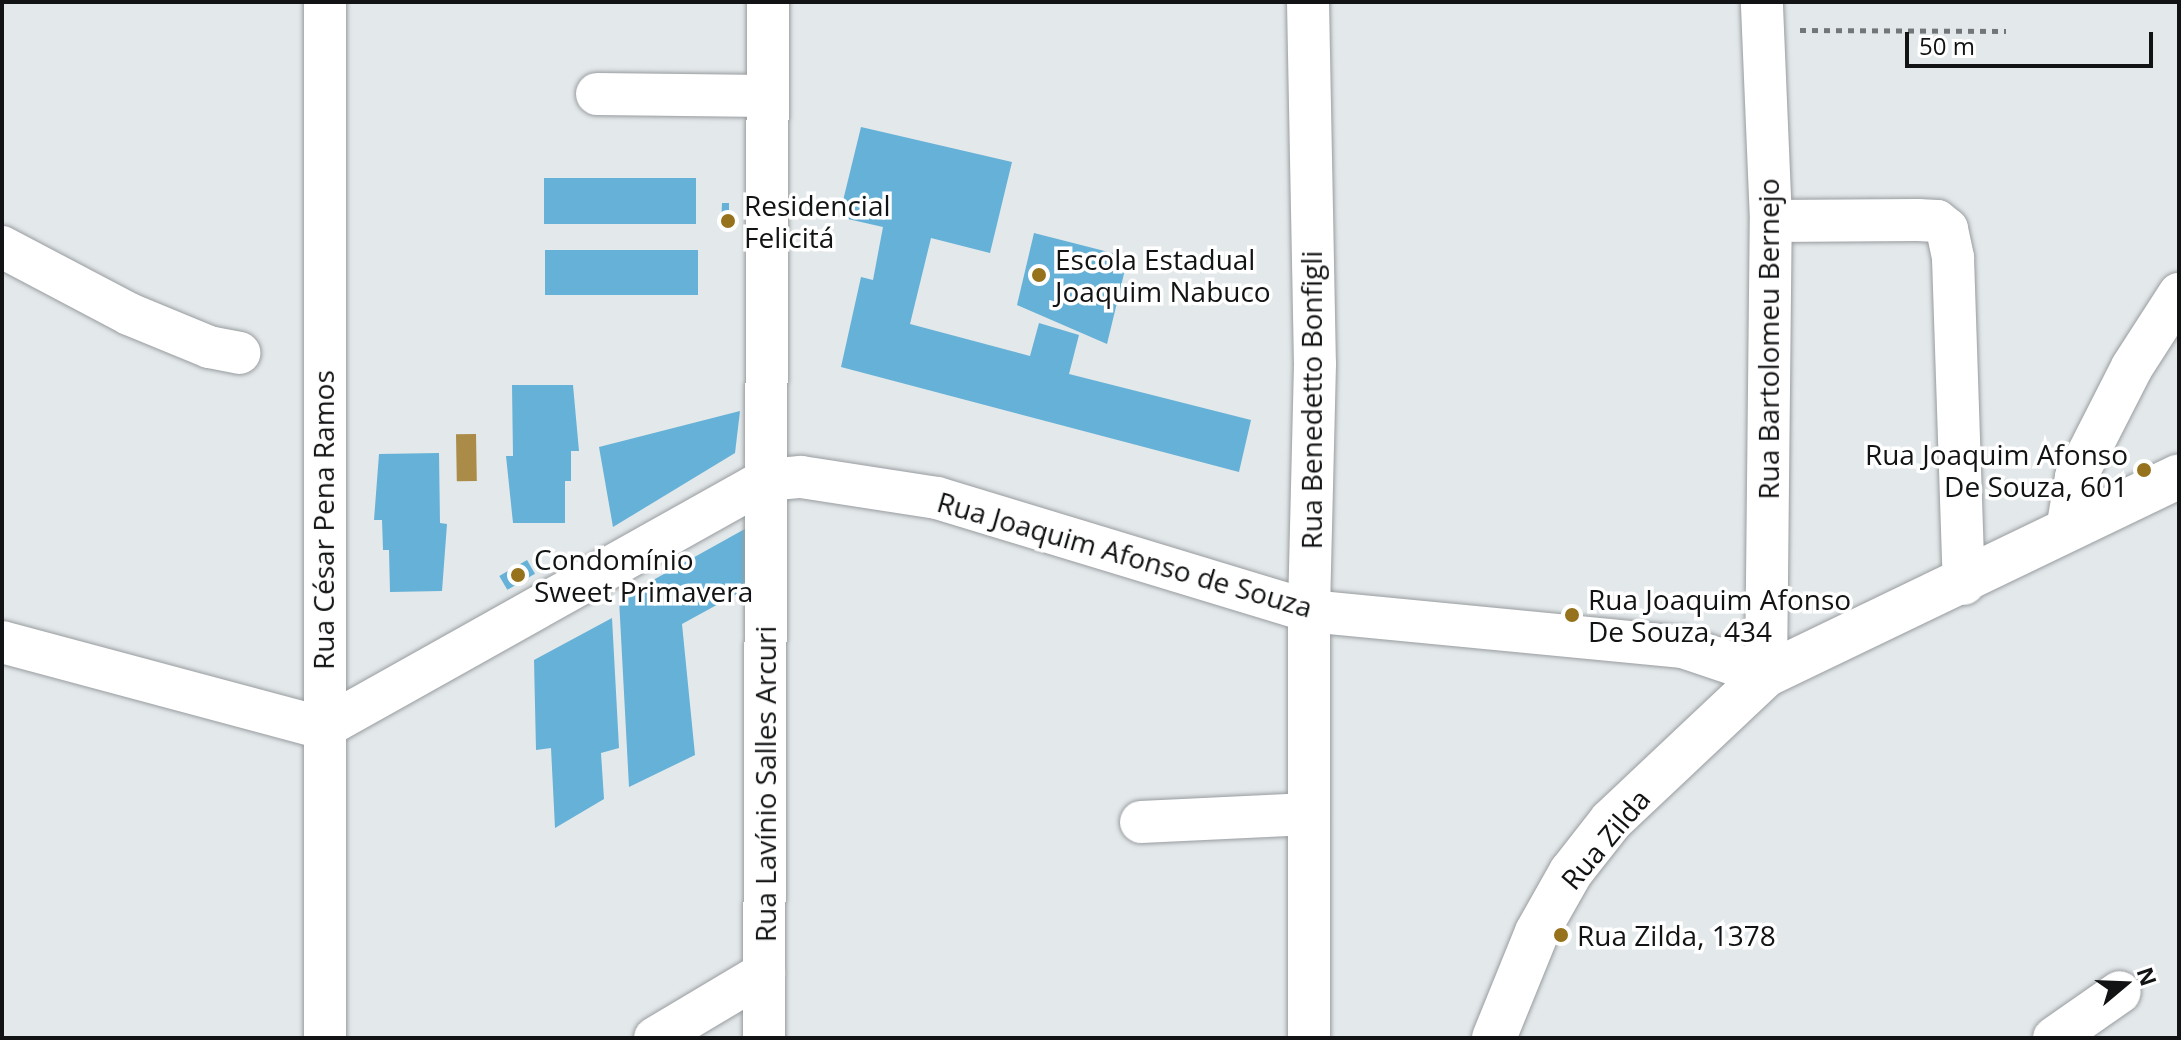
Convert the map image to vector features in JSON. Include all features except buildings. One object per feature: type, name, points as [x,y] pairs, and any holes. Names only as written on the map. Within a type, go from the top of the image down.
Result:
[{"type":"main road","points":[[1766,675],[1964,584],[2179,476]]},
{"type":"main road","name":"Rua Zilda","points":[[1494,1038],[1537,932],[1571,872],[1611,821],[1766,675]]},
{"type":"street","name":"Rua César Pena Ramos","points":[[325,2],[325,1038]]},
{"type":"street","name":"Rua Lavínio Salles Arcuri","points":[[764,1038],[768,2]]},
{"type":"street","name":"Rua Benedetto Bonfigli","points":[[1308,2],[1315,364],[1309,611],[1309,1038]]},
{"type":"street","name":"Rua Bartolomeu Bernejo","points":[[1763,16],[1771,221],[1766,675]]},
{"type":"street","points":[[597,94],[768,96]]},
{"type":"street","points":[[1771,221],[1937,221],[1947,229],[1953,258],[1964,584]]},
{"type":"street","points":[[2,247],[129,314],[209,347],[239,353]]},
{"type":"street","points":[[2067,530],[2076,477],[2132,367],[2179,294]]},
{"type":"street","name":"Rua Joaquim Afonso de Souza","points":[[323,728],[766,480],[801,477],[937,498],[1309,611],[1683,647],[1766,675]]},
{"type":"street","points":[[2,642],[323,728]]},
{"type":"street","points":[[1141,822],[1309,814]]},
{"type":"street","points":[[655,1038],[764,973]]},
{"type":"street","points":[[2054,1038],[2120,992]]},
{"type":"path","points":[[1763,16],[2006,31]]},
{"type":"shaded area","points":[[456,434],[476,434],[477,481],[457,481]]},
{"type":"place","name":"Residencial Felicitá","points":[[728,221]]},
{"type":"place","name":"Escola Estadual Joaquim Nabuco","points":[[1039,275]]},
{"type":"place","name":"Rua Joaquim Afonso De Souza, 601","points":[[2144,470]]},
{"type":"place","name":"Condomínio Sweet Primavera","points":[[518,575]]},
{"type":"place","name":"Rua Joaquim Afonso De Souza, 434","points":[[1572,615]]},
{"type":"place","name":"Rua Zilda, 1378","points":[[1561,935]]}]
